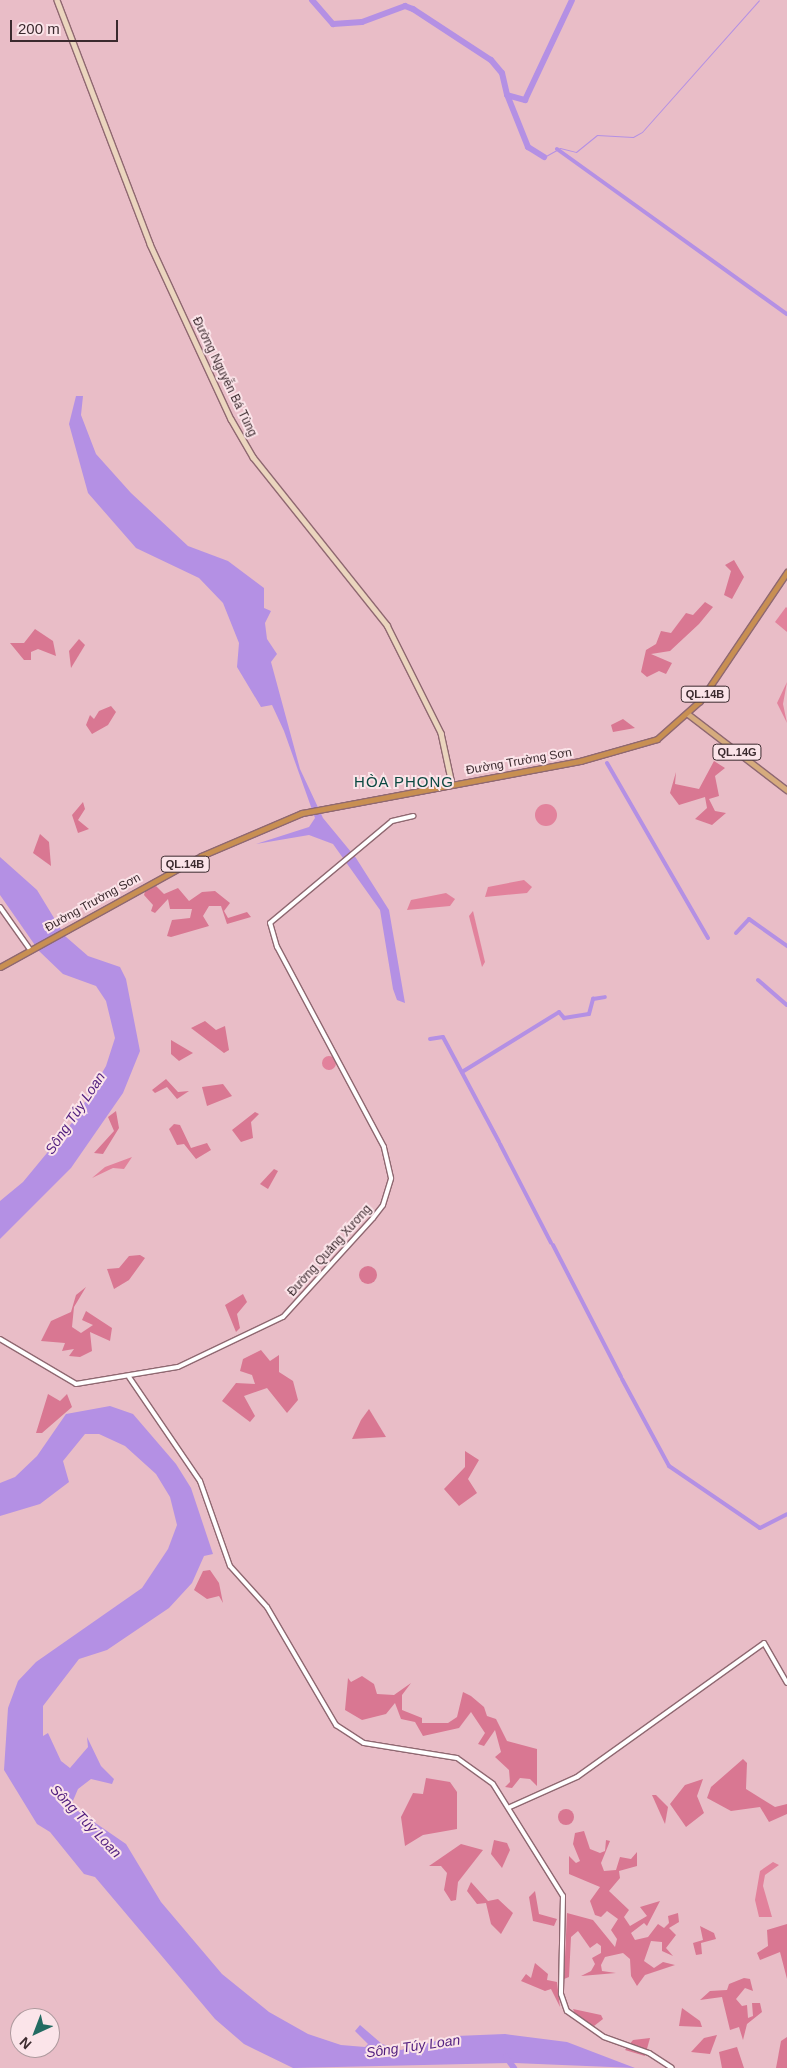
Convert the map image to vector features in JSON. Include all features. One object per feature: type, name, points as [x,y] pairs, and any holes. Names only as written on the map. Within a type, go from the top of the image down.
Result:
[{"type":"highway","name":"Đường Trường Sơn","points":[[0,967],[27,950],[201,856],[302,813],[326,806],[580,761],[646,743],[688,714],[787,572]]},
{"type":"main road","name":"Đường Nguyễn Bá Tùng","points":[[57,0],[150,244],[192,337],[253,457],[387,625],[441,733],[452,784]]},
{"type":"main road","name":"QL.14G","points":[[688,714],[787,790]]},
{"type":"street","name":"Đường Quảng Xương","points":[[0,1339],[76,1384],[129,1377],[178,1367],[282,1317],[316,1285],[386,1199],[391,1178],[384,1148],[271,930],[278,912],[392,821],[413,816]]},
{"type":"street","points":[[0,907],[27,950]]},
{"type":"street","points":[[129,1377],[200,1481],[230,1566],[267,1608],[336,1725],[364,1743],[466,1762],[489,1779],[510,1807],[563,1896],[561,1994],[567,2011],[604,2037],[649,2053],[672,2068]]},
{"type":"street","points":[[510,1807],[577,1776],[764,1644],[787,1683]]},
{"type":"shaded area","points":[[734,560],[744,577],[732,599],[724,595],[731,571],[725,565]]},
{"type":"shaded area","points":[[705,602],[713,607],[699,624],[670,651],[651,654],[672,663],[666,674],[659,671],[647,677],[641,672],[646,650],[656,644],[661,631],[671,633],[686,613],[693,615]]},
{"type":"shaded area","points":[[787,608],[787,632],[775,622]]},
{"type":"shaded area","points":[[35,629],[53,641],[56,656],[38,649],[31,652],[31,660],[24,660],[10,643],[24,643]]},
{"type":"shaded area","points":[[79,639],[85,645],[71,668],[69,651]]},
{"type":"shaded area","points":[[787,682],[783,704],[787,723],[777,703]]},
{"type":"shaded area","points":[[111,706],[116,712],[108,725],[92,734],[86,725],[90,715],[94,719],[99,711]]},
{"type":"shaded area","points":[[623,719],[635,728],[613,732],[611,725]]},
{"type":"shaded area","points":[[714,761],[725,768],[715,776],[719,796],[709,799],[715,811],[726,813],[712,825],[695,819],[707,808],[705,797],[679,805],[670,793],[676,772],[675,784],[699,789]]},
{"type":"shaded area","points":[[83,802],[85,809],[78,820],[89,829],[78,833],[72,815]]},
{"type":"shaded area","points":[[546,804],[554,807],[557,815],[554,823],[546,826],[538,823],[535,815],[538,807]]},
{"type":"shaded area","points":[[40,834],[49,842],[51,866],[33,853]]},
{"type":"shaded area","points":[[524,880],[532,887],[527,893],[485,897],[488,887]]},
{"type":"shaded area","points":[[156,886],[164,894],[178,888],[189,901],[202,892],[215,891],[230,903],[224,911],[228,918],[247,912],[251,917],[227,924],[221,906],[209,906],[203,916],[209,926],[171,937],[167,936],[172,920],[190,918],[192,909],[170,909],[168,899],[155,913],[151,911],[153,905],[144,895],[146,888]]},
{"type":"shaded area","points":[[446,893],[455,899],[450,906],[407,910],[411,900]]},
{"type":"shaded area","points":[[473,911],[485,962],[482,967],[469,916]]},
{"type":"shaded area","points":[[205,1021],[216,1030],[225,1026],[229,1050],[224,1053],[191,1028]]},
{"type":"shaded area","points":[[171,1040],[193,1053],[179,1061],[171,1054]]},
{"type":"shaded area","points":[[326,1056],[332,1056],[336,1063],[332,1070],[326,1070],[322,1066],[322,1060]]},
{"type":"shaded area","points":[[166,1079],[178,1092],[189,1091],[177,1099],[167,1087],[155,1093],[152,1090]]},
{"type":"shaded area","points":[[223,1084],[232,1096],[207,1106],[202,1087]]},
{"type":"shaded area","points":[[116,1111],[119,1128],[103,1154],[94,1153],[114,1131],[108,1117]]},
{"type":"shaded area","points":[[255,1112],[259,1114],[251,1122],[253,1138],[241,1142],[232,1130]]},
{"type":"shaded area","points":[[174,1124],[180,1125],[191,1148],[207,1143],[211,1150],[196,1159],[184,1144],[177,1145],[169,1129]]},
{"type":"shaded area","points":[[132,1157],[124,1169],[113,1168],[92,1178],[105,1167]]},
{"type":"shaded area","points":[[274,1169],[278,1171],[268,1189],[260,1184]]},
{"type":"shaded area","points":[[140,1255],[145,1258],[129,1280],[114,1289],[107,1269],[119,1268],[129,1256]]},
{"type":"shaded area","points":[[368,1266],[374,1269],[377,1275],[374,1281],[368,1284],[362,1281],[359,1275],[362,1269]]},
{"type":"shaded area","points":[[86,1287],[74,1307],[72,1327],[81,1333],[93,1325],[82,1320],[86,1311],[112,1328],[110,1341],[90,1332],[92,1351],[80,1357],[69,1356],[74,1349],[62,1351],[65,1343],[41,1341],[51,1321],[71,1312],[76,1295]]},
{"type":"shaded area","points":[[243,1294],[247,1302],[237,1314],[240,1328],[236,1332],[225,1305]]},
{"type":"shaded area","points":[[261,1350],[270,1361],[279,1355],[279,1372],[293,1381],[298,1400],[287,1413],[267,1388],[244,1396],[255,1416],[250,1422],[222,1401],[236,1383],[255,1384],[252,1375],[240,1371],[243,1359]]},
{"type":"shaded area","points":[[48,1394],[60,1401],[67,1394],[72,1407],[42,1433],[36,1433]]},
{"type":"shaded area","points":[[369,1409],[386,1437],[352,1439],[361,1420]]},
{"type":"shaded area","points":[[465,1451],[479,1460],[468,1479],[477,1493],[459,1506],[444,1489],[465,1467]]},
{"type":"shaded area","points":[[210,1570],[219,1583],[223,1603],[219,1596],[207,1599],[194,1590],[203,1571]]},
{"type":"shaded area","points":[[362,1676],[374,1684],[377,1694],[394,1695],[411,1683],[402,1695],[402,1710],[422,1718],[422,1723],[448,1723],[457,1717],[463,1692],[471,1696],[484,1707],[487,1716],[496,1719],[507,1741],[537,1749],[537,1786],[530,1779],[520,1778],[512,1788],[505,1787],[510,1782],[509,1770],[495,1757],[501,1752],[495,1730],[484,1746],[478,1744],[485,1733],[471,1712],[459,1728],[423,1736],[415,1722],[401,1719],[395,1703],[386,1714],[362,1720],[345,1710],[348,1678],[351,1682]]},
{"type":"shaded area","points":[[743,1759],[747,1763],[746,1789],[775,1807],[787,1804],[787,1814],[769,1822],[760,1807],[731,1811],[707,1798],[711,1787]]},
{"type":"shaded area","points":[[426,1778],[450,1782],[457,1792],[457,1829],[423,1835],[405,1846],[401,1817],[413,1793],[423,1794]]},
{"type":"shaded area","points":[[703,1779],[697,1796],[704,1813],[686,1827],[670,1804],[685,1785]]},
{"type":"shaded area","points":[[652,1795],[656,1795],[668,1807],[665,1824]]},
{"type":"shaded area","points":[[563,1809],[569,1809],[574,1814],[572,1823],[563,1825],[558,1820],[558,1814]]},
{"type":"shaded area","points":[[584,1831],[590,1849],[600,1853],[605,1851],[606,1840],[610,1841],[601,1863],[604,1871],[616,1870],[620,1857],[631,1859],[637,1852],[637,1866],[619,1871],[620,1878],[609,1891],[629,1910],[624,1917],[630,1926],[647,1916],[640,1907],[660,1901],[647,1926],[644,1923],[631,1933],[635,1940],[648,1937],[658,1924],[664,1928],[669,1923],[668,1916],[678,1913],[679,1922],[669,1928],[676,1935],[666,1948],[673,1956],[662,1951],[662,1942],[651,1941],[644,1961],[654,1968],[663,1962],[675,1965],[645,1975],[637,1986],[631,1976],[630,1959],[623,1953],[605,1957],[601,1965],[602,1971],[616,1973],[581,1976],[591,1971],[595,1964],[592,1958],[601,1953],[601,1946],[597,1943],[590,1948],[578,1931],[571,1937],[569,1977],[564,1979],[567,1913],[593,1920],[615,1947],[617,1939],[611,1930],[618,1919],[607,1911],[601,1917],[595,1915],[590,1901],[600,1887],[569,1874],[569,1856],[576,1863],[580,1861],[573,1844],[575,1833]]},
{"type":"shaded area","points":[[494,1840],[507,1843],[510,1850],[502,1868],[491,1854]]},
{"type":"shaded area","points":[[461,1844],[483,1850],[458,1882],[456,1900],[451,1901],[444,1890],[447,1873],[441,1866],[429,1866]]},
{"type":"shaded area","points":[[773,1862],[779,1865],[765,1875],[763,1886],[772,1917],[759,1917],[755,1900],[760,1871]]},
{"type":"shaded area","points":[[471,1882],[488,1901],[498,1899],[513,1913],[501,1934],[491,1924],[486,1903],[477,1904],[467,1891]]},
{"type":"shaded area","points":[[535,1891],[539,1914],[557,1919],[554,1926],[533,1921],[529,1897]]},
{"type":"shaded area","points":[[787,1924],[787,1979],[780,1952],[760,1960],[757,1953],[768,1946],[767,1930]]},
{"type":"shaded area","points":[[700,1926],[714,1933],[716,1939],[701,1943],[702,1954],[696,1955],[693,1943],[703,1940]]},
{"type":"shaded area","points":[[535,1963],[548,1974],[547,1980],[557,1982],[560,2007],[551,1989],[545,1991],[521,1981],[526,1974],[531,1978]]},
{"type":"shaded area","points":[[744,1978],[750,1979],[753,1991],[745,1988],[736,1999],[742,2006],[747,2005],[748,2018],[753,2016],[752,2003],[760,2003],[762,2012],[747,2024],[743,2040],[739,2027],[730,2030],[722,1997],[700,2000],[710,1991],[727,1990],[729,1984]]},
{"type":"shaded area","points":[[682,2008],[700,2021],[702,2027],[679,2026]]},
{"type":"shaded area","points":[[573,2009],[601,2015],[603,2019],[594,2026],[577,2018]]},
{"type":"shaded area","points":[[717,2035],[710,2054],[691,2052],[704,2038]]},
{"type":"shaded area","points":[[787,2037],[787,2068],[776,2068],[781,2041]]},
{"type":"shaded area","points":[[650,2038],[645,2056],[625,2050],[633,2040]]},
{"type":"shaded area","points":[[737,2047],[744,2068],[722,2068],[719,2052]]},
{"type":"water","points":[[76,396],[83,396],[81,415],[96,454],[131,493],[188,546],[228,561],[264,588],[264,608],[271,611],[265,623],[267,639],[277,654],[271,662],[300,769],[323,818],[356,858],[389,910],[405,1003],[397,1000],[393,989],[380,910],[333,844],[309,835],[256,844],[309,827],[315,818],[284,731],[272,705],[261,707],[237,667],[239,643],[223,603],[199,578],[136,548],[88,493],[69,424]]},
{"type":"water","points":[[0,857],[37,890],[65,936],[88,956],[120,967],[126,979],[140,1051],[123,1093],[71,1168],[0,1239],[0,1201],[23,1182],[75,1119],[106,1066],[115,1038],[106,1001],[96,986],[63,974],[39,951],[0,895]]},
{"type":"water","name":"Sông Túy Loan","points":[[110,1406],[133,1414],[176,1464],[191,1488],[213,1554],[204,1556],[192,1583],[169,1608],[107,1650],[79,1659],[43,1706],[43,1736],[48,1733],[61,1761],[70,1768],[88,1747],[87,1737],[101,1766],[114,1779],[112,1784],[91,1779],[78,1789],[72,1803],[78,1811],[126,1844],[161,1902],[222,1974],[269,2012],[308,2034],[341,2045],[365,2047],[368,2044],[355,2031],[360,2025],[382,2044],[401,2050],[456,2036],[505,2034],[567,2042],[635,2068],[514,2063],[293,2068],[244,2044],[215,2019],[95,1877],[84,1874],[50,1832],[37,1824],[4,1770],[8,1708],[18,1681],[36,1662],[142,1588],[168,1549],[177,1525],[170,1497],[156,1474],[125,1446],[99,1434],[85,1434],[63,1461],[69,1482],[40,1504],[0,1516],[0,1483],[15,1477],[37,1456],[66,1414]]},
{"type":"waterway","points":[[312,0],[333,24],[362,22],[405,6],[413,9],[491,60],[502,73],[507,95],[525,100],[572,0]]},
{"type":"waterway","points":[[544,157],[560,148],[576,152],[597,135],[633,137],[642,132],[759,0]]},
{"type":"waterway","points":[[508,97],[528,147],[544,157]]},
{"type":"waterway","points":[[557,149],[787,314]]},
{"type":"waterway","points":[[607,763],[708,938]]},
{"type":"waterway","points":[[736,933],[749,919],[787,946]]},
{"type":"waterway","points":[[758,980],[787,1005]]},
{"type":"waterway","points":[[462,1072],[559,1012],[564,1018],[589,1014],[593,999],[605,997]]},
{"type":"waterway","points":[[430,1039],[443,1037],[499,1142]]},
{"type":"waterway","points":[[500,1144],[551,1243]]},
{"type":"waterway","points":[[553,1245],[621,1377]]},
{"type":"waterway","points":[[622,1379],[669,1466],[760,1528],[787,1514]]},
{"type":"waterway","points":[[506,2057],[514,2068]]},
{"type":"district","name":"HÒA PHONG","points":[[404,782]]}]
